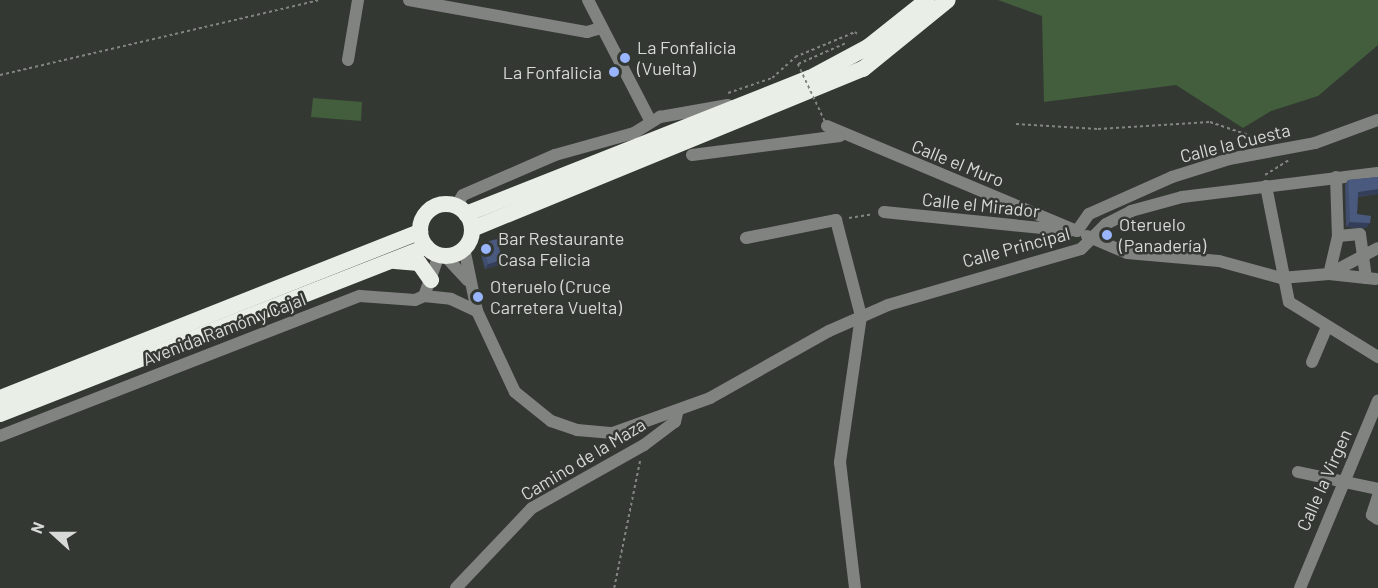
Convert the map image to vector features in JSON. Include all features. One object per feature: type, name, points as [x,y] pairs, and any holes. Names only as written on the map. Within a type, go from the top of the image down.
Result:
[{"type":"highway","points":[[464,216],[764,98],[851,58],[927,0]]},
{"type":"highway","points":[[433,248],[432,209],[464,216],[863,69],[948,0]]},
{"type":"highway","points":[[0,414],[385,262],[433,248],[465,248],[464,216]]},
{"type":"highway","points":[[0,398],[433,248]]},
{"type":"highway","points":[[385,262],[419,263],[431,280]]},
{"type":"street","points":[[348,60],[358,0]]},
{"type":"street","points":[[409,0],[587,32],[601,28]]},
{"type":"street","points":[[588,0],[651,122]]},
{"type":"street","points":[[464,216],[463,195],[540,161],[634,134],[651,122],[764,98]]},
{"type":"street","name":"Calle la Cuesta","points":[[1077,231],[1089,214],[1172,177],[1240,157],[1315,143],[1378,120]]},
{"type":"street","name":"Calle el Muro","points":[[827,126],[840,136],[1077,231]]},
{"type":"street","points":[[692,155],[840,136]]},
{"type":"street","points":[[1094,239],[1106,224],[1131,211],[1263,182],[1378,173]]},
{"type":"street","points":[[1336,177],[1338,236],[1329,274],[1371,278],[1360,234],[1338,236]]},
{"type":"street","points":[[1263,182],[1281,278],[1289,302],[1378,357]]},
{"type":"street","name":"Calle el Mirador","points":[[884,212],[1077,231],[1094,239]]},
{"type":"street","points":[[746,238],[836,220],[861,316],[840,462],[855,588]]},
{"type":"street","name":"Calle Principal","points":[[677,413],[861,316],[946,285],[1066,255],[1094,239],[1127,253],[1219,261],[1281,278],[1329,274],[1378,248]]},
{"type":"street","points":[[424,296],[431,280],[433,248]]},
{"type":"street","points":[[433,248],[467,280]]},
{"type":"street","points":[[465,248],[467,280],[477,311],[505,377],[525,403],[550,421],[577,430],[614,433],[677,413]]},
{"type":"street","name":"Avenida Ramón y Cajal","points":[[0,436],[354,298],[424,296],[451,299],[477,311]]},
{"type":"street","points":[[1312,362],[1327,327]]},
{"type":"street","name":"Calle la Virgen","points":[[1300,588],[1303,573],[1378,401]]},
{"type":"street","name":"Camino de la Maza","points":[[456,588],[532,508],[644,445],[675,422],[677,413]]},
{"type":"street","points":[[1298,472],[1378,489]]},
{"type":"street","points":[[1378,496],[1372,515],[1378,519]]},
{"type":"path","points":[[0,75],[319,0]]},
{"type":"path","points":[[721,95],[772,78],[795,57],[855,32],[860,36],[798,64],[827,126]]},
{"type":"path","points":[[1016,124],[1098,129],[1209,122],[1260,139]]},
{"type":"path","points":[[1263,182],[1297,155]]},
{"type":"path","points":[[836,220],[884,212]]},
{"type":"path","points":[[614,588],[644,445]]},
{"type":"green space","points":[[998,0],[1378,0],[1378,45],[1318,96],[1271,111],[1243,128],[1176,85],[1044,102],[1042,16]]},
{"type":"green space","points":[[313,98],[362,102],[361,121],[311,117]]},
{"type":"building","points":[[1378,177],[1378,189],[1358,192],[1357,214],[1371,216],[1370,223],[1350,222],[1348,180]]},
{"type":"building","points":[[497,239],[502,260],[488,264],[482,243]]},
{"type":"place","name":"La Fonfalicia (Vuelta)","points":[[625,58]]},
{"type":"place","name":"La Fonfalicia","points":[[614,72]]},
{"type":"place","name":"Oteruelo (Panadería)","points":[[1107,235]]},
{"type":"place","name":"Bar Restaurante Casa Felicia","points":[[486,249]]},
{"type":"place","name":"Oteruelo (Cruce Carretera Vuelta)","points":[[478,297]]}]
